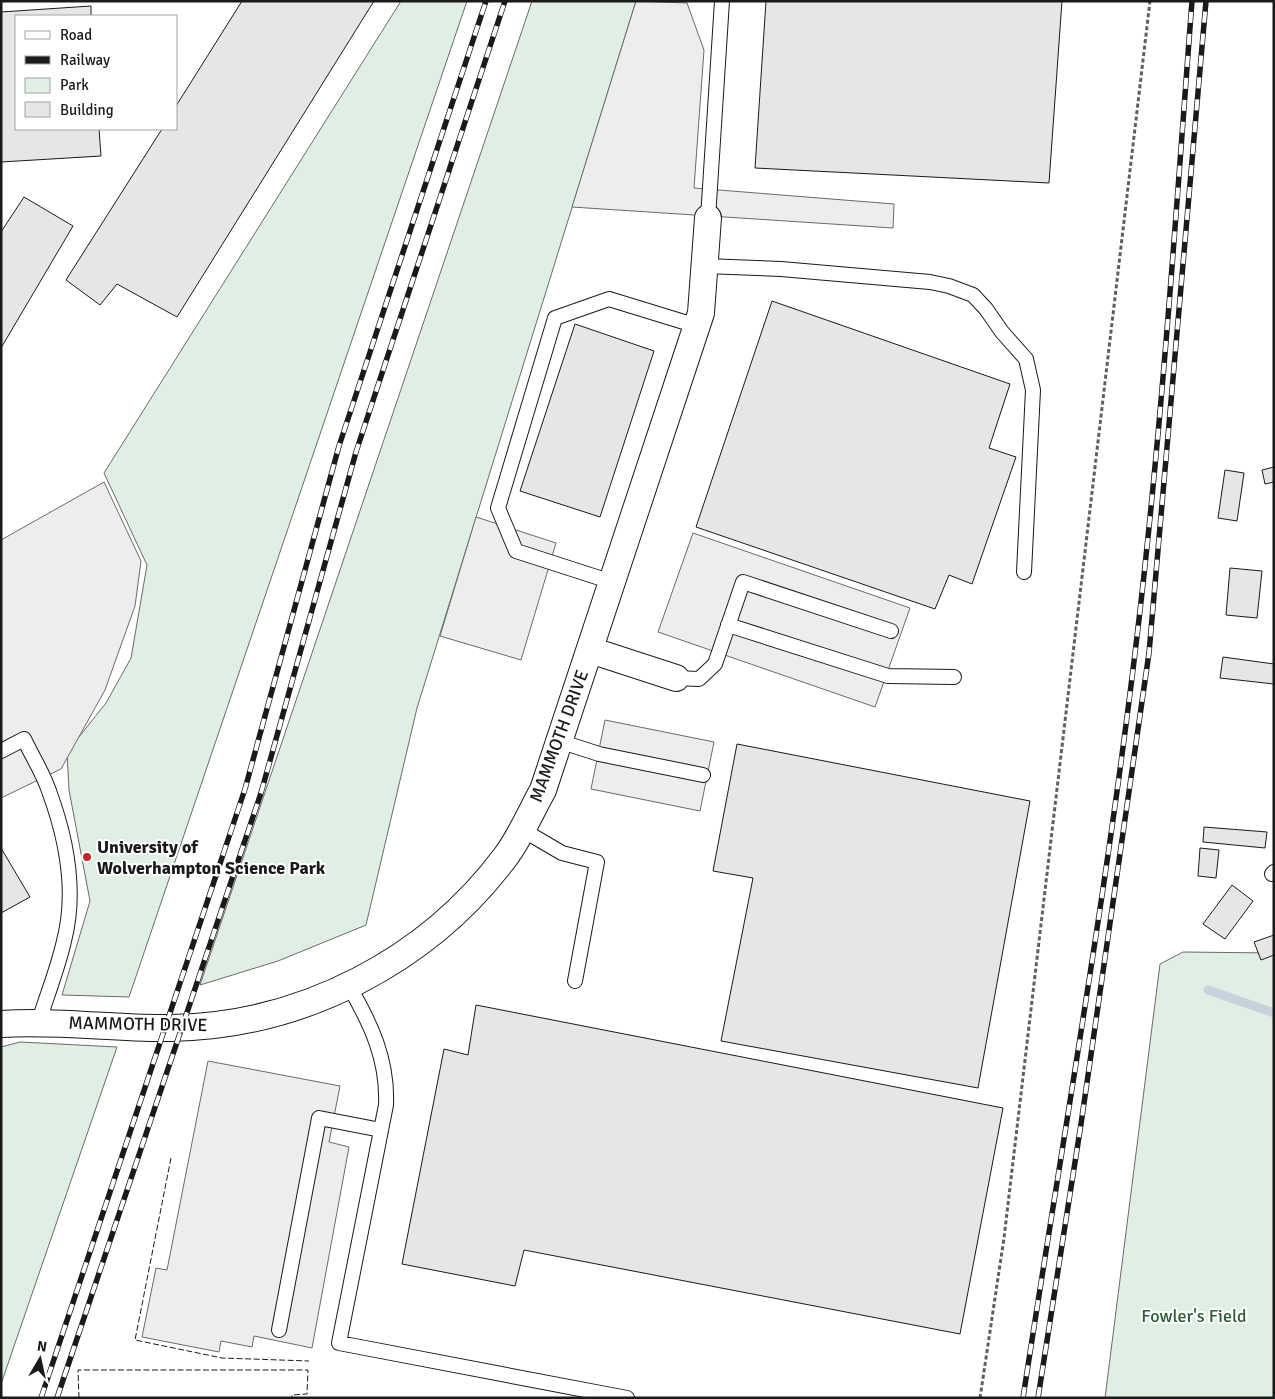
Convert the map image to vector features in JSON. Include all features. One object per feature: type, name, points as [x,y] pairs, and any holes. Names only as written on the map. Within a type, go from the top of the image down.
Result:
[{"type":"street","name":"MAMMOTH DRIVE","points":[[1,1024],[39,1021],[170,1028],[218,1026],[276,1015],[329,997],[417,946],[468,902],[507,855],[543,790],[701,313],[708,218]]},
{"type":"street","points":[[590,650],[676,678]]},
{"type":"lane","points":[[708,218],[722,1]]},
{"type":"lane","points":[[704,266],[781,269],[930,282],[973,296],[986,309],[1002,332],[1026,359],[1031,372],[1033,390],[1024,572]]},
{"type":"lane","points":[[612,582],[516,551],[498,508],[554,318],[609,299],[696,326]]},
{"type":"lane","points":[[676,678],[699,678],[715,664],[743,582],[891,630]]},
{"type":"lane","points":[[728,625],[888,676],[954,677]]},
{"type":"lane","points":[[1,751],[24,739],[49,789],[61,830],[69,872],[69,910],[65,940],[39,1021]]},
{"type":"lane","points":[[559,741],[599,754],[703,775]]},
{"type":"lane","points":[[521,829],[562,852],[597,862],[575,981]]},
{"type":"lane","points":[[349,986],[366,1015],[384,1063],[387,1083],[381,1130],[339,1343],[627,1398]]},
{"type":"lane","points":[[279,1330],[319,1118],[381,1130]]},
{"type":"path","points":[[980,1398],[1004,1238],[1150,1]]},
{"type":"green space","points":[[401,1],[467,1],[129,997],[62,995],[90,901],[69,790],[67,752],[106,703],[131,658],[147,565],[104,473]]},
{"type":"green space","points":[[532,1],[636,1],[417,708],[366,925],[278,961],[200,985]]},
{"type":"green space","name":"Fowler's Field","points":[[1183,952],[1274,953],[1274,1398],[1105,1398],[1160,964]]},
{"type":"green space","points":[[20,1042],[117,1047],[1,1384],[1,1047]]},
{"type":"shaded area","points":[[636,1],[687,3],[704,50],[694,188],[894,204],[893,228],[572,207]]},
{"type":"shaded area","points":[[104,482],[141,561],[135,606],[105,690],[61,769],[1,798],[1,540]]},
{"type":"shaded area","points":[[476,517],[556,543],[521,660],[440,636]]},
{"type":"shaded area","points":[[693,533],[910,608],[875,707],[658,632]]},
{"type":"shaded area","points":[[605,720],[714,742],[700,811],[591,789]]},
{"type":"shaded area","points":[[208,1061],[340,1086],[329,1142],[349,1147],[312,1348],[254,1336],[252,1347],[221,1341],[219,1352],[142,1337],[156,1268],[167,1270]]},
{"type":"building","points":[[242,1],[374,1],[177,317],[117,284],[100,305],[66,280],[161,130],[178,130],[178,103]]},
{"type":"building","points":[[766,1],[1062,1],[1049,183],[755,168]]},
{"type":"building","points":[[91,6],[91,15],[15,15],[15,130],[99,130],[101,156],[1,162],[1,12]]},
{"type":"building","points":[[24,197],[73,226],[1,348],[1,232]]},
{"type":"building","points":[[772,301],[1010,384],[989,448],[1016,457],[972,584],[949,575],[935,609],[696,527]]},
{"type":"building","points":[[575,324],[654,351],[600,517],[520,491]]},
{"type":"building","points":[[1274,467],[1274,482],[1265,484],[1262,470]]},
{"type":"building","points":[[1225,470],[1244,473],[1237,521],[1218,518]]},
{"type":"building","points":[[1230,568],[1262,571],[1257,618],[1226,615]]},
{"type":"building","points":[[1223,657],[1274,664],[1274,684],[1220,678]]},
{"type":"building","points":[[737,744],[1030,801],[978,1088],[721,1041],[753,878],[713,871]]},
{"type":"building","points":[[1204,827],[1267,832],[1265,848],[1203,842]]},
{"type":"building","points":[[1,848],[30,897],[1,913]]},
{"type":"building","points":[[1200,848],[1219,850],[1216,878],[1198,876]]},
{"type":"building","points":[[1232,885],[1253,901],[1225,939],[1203,924]]},
{"type":"building","points":[[1274,935],[1274,955],[1261,960],[1254,942]]},
{"type":"building","points":[[476,1005],[1003,1108],[960,1334],[524,1250],[515,1286],[402,1264],[444,1049],[468,1055]]},
{"type":"waterway","points":[[1208,990],[1274,1013]]},
{"type":"railway","points":[[41,1398],[245,789],[339,446],[486,1]]},
{"type":"railway","points":[[57,1398],[261,793],[356,452],[505,1]]},
{"type":"railway","points":[[1023,1398],[1087,996],[1130,694],[1157,445],[1192,1]]},
{"type":"railway","points":[[1038,1398],[1081,1124],[1149,653],[1206,1]]},
{"type":"fence","points":[[171,1158],[135,1340],[222,1358],[309,1361]]},
{"type":"fence","points":[[79,1398],[78,1370],[308,1370],[307,1394],[292,1395],[292,1398]]},
{"type":"place","name":"University of Wolverhampton Science Park","points":[[87,857]]}]
